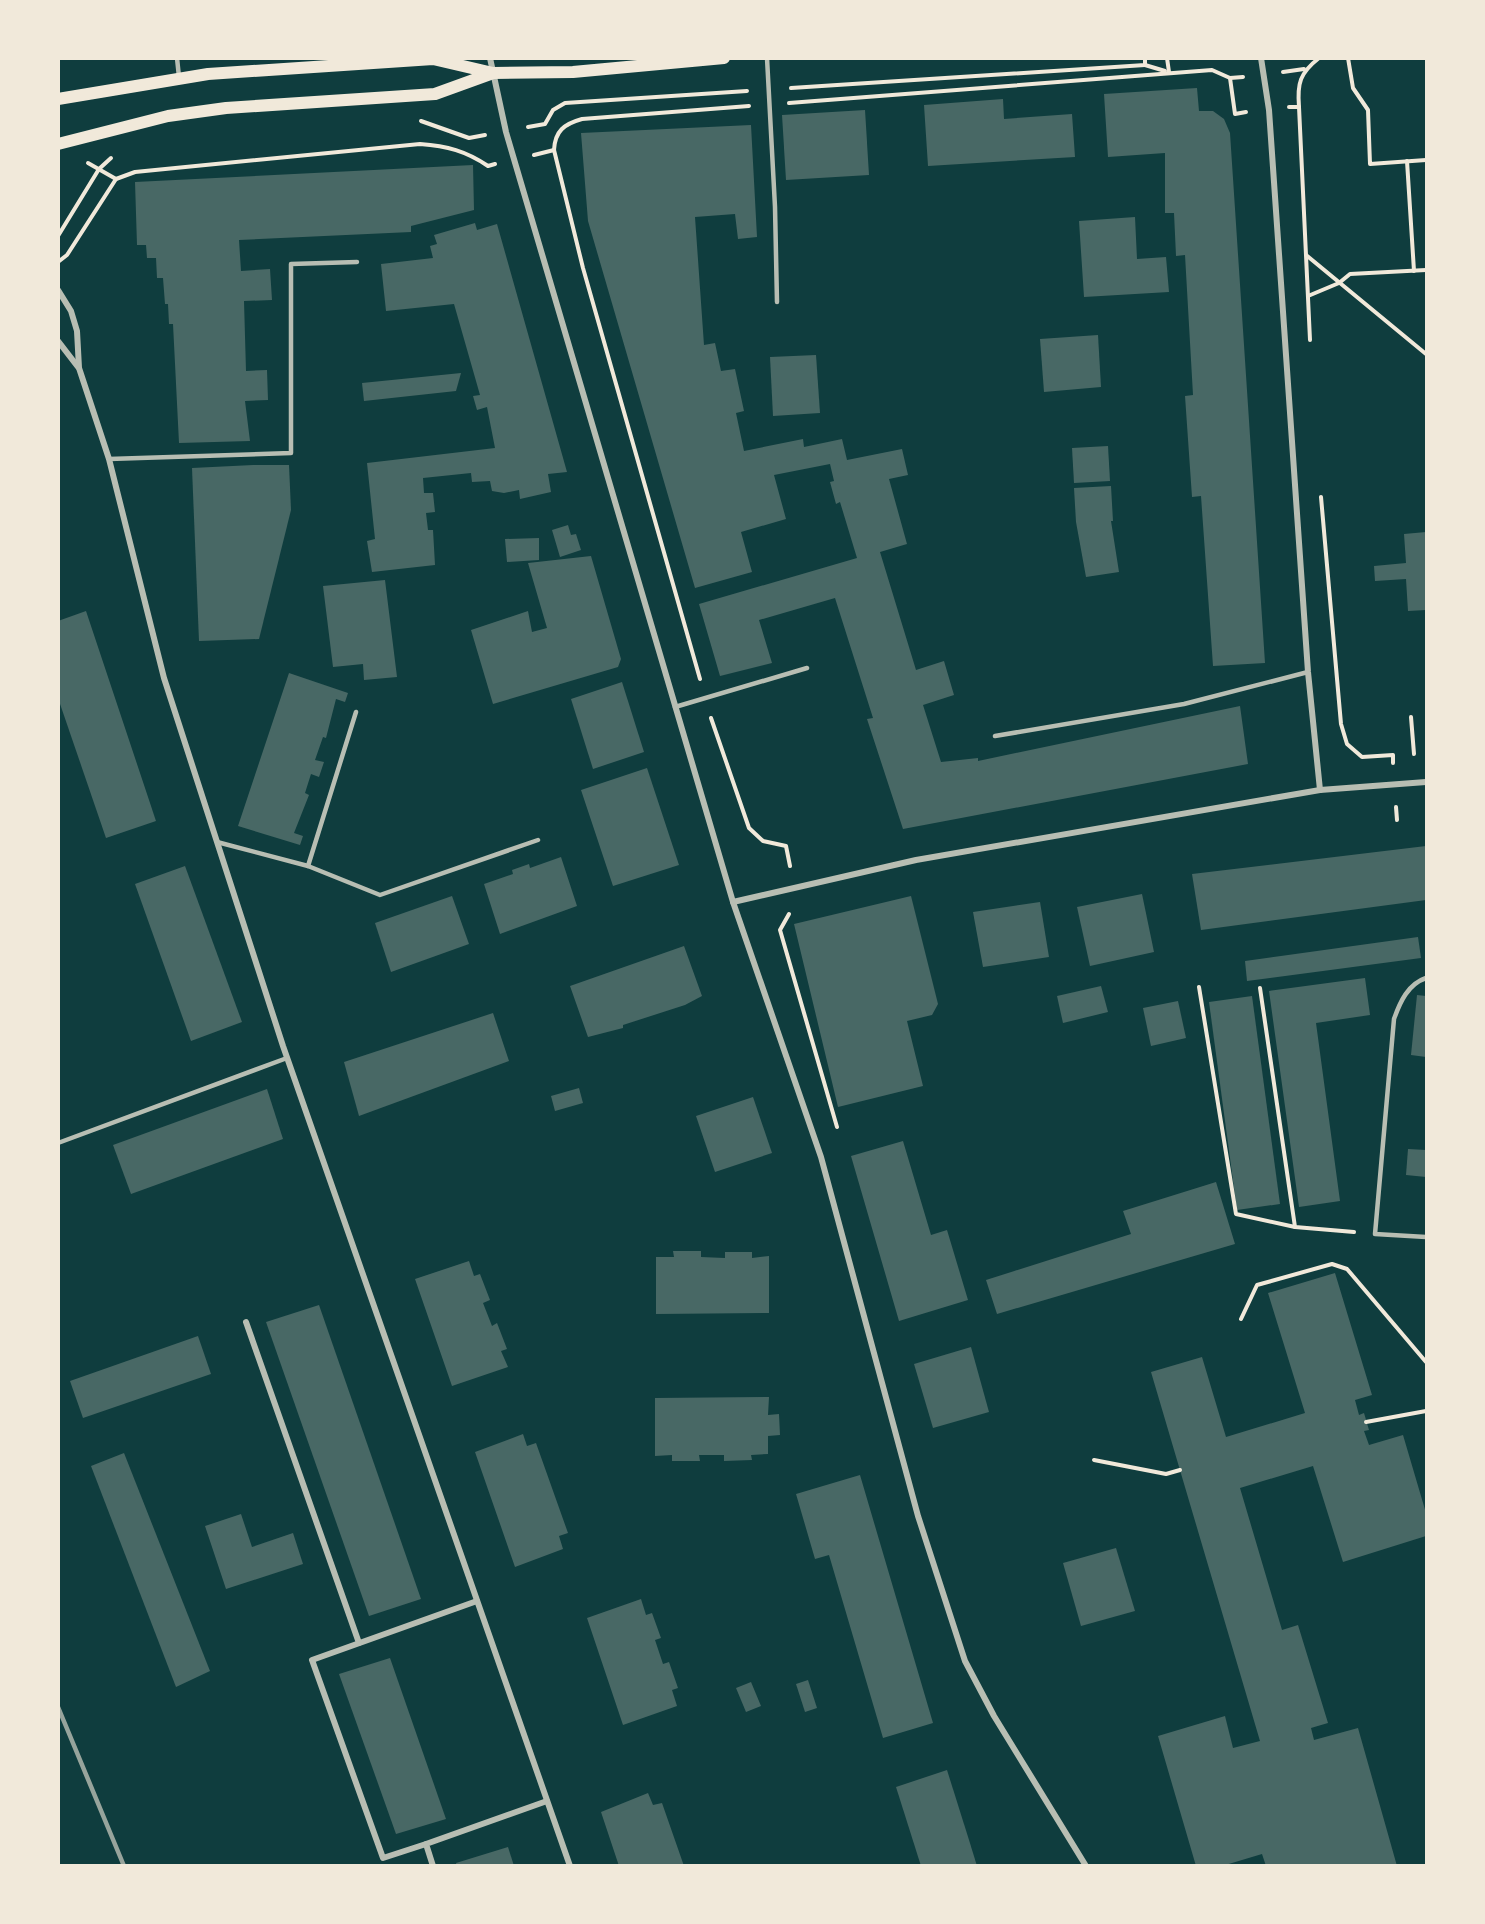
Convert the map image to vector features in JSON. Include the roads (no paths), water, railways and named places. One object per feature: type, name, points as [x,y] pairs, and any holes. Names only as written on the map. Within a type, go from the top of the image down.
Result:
[{"type":"main road","points":[[58,99],[179,78],[252,70],[433,59],[493,73],[573,72],[724,58]]},
{"type":"main road","points":[[58,144],[168,116],[226,108],[435,94],[493,73]]},
{"type":"street","points":[[490,58],[514,159],[733,902],[821,1157],[918,1516],[965,1661],[994,1716],[1086,1866]]},
{"type":"street","points":[[1261,58],[1269,110],[1308,672],[1320,790]]},
{"type":"street","points":[[58,290],[71,311],[77,331],[79,368],[109,459],[164,678],[287,1058],[570,1866]]},
{"type":"street","points":[[58,341],[79,368]]},
{"type":"street","points":[[733,902],[916,860],[1320,790],[1426,782]]},
{"type":"street","points":[[246,1322],[359,1643]]},
{"type":"street","points":[[477,1601],[312,1660],[383,1858],[547,1801]]},
{"type":"street","points":[[426,1844],[434,1866]]},
{"type":"lane","points":[[177,58],[179,78]]},
{"type":"lane","points":[[766,58],[777,302]]},
{"type":"lane","points":[[109,459],[291,453],[291,264],[357,262]]},
{"type":"lane","points":[[675,706],[807,668]]},
{"type":"lane","points":[[995,736],[1184,704],[1308,672]]},
{"type":"lane","points":[[308,866],[356,712]]},
{"type":"lane","points":[[217,842],[308,866],[380,895],[538,840]]},
{"type":"lane","points":[[1426,978],[1418,981],[1401,999],[1394,1019],[1375,1234],[1426,1237]]},
{"type":"lane","points":[[58,1143],[287,1058]]},
{"type":"railway","points":[[58,1707],[124,1866]]}]
